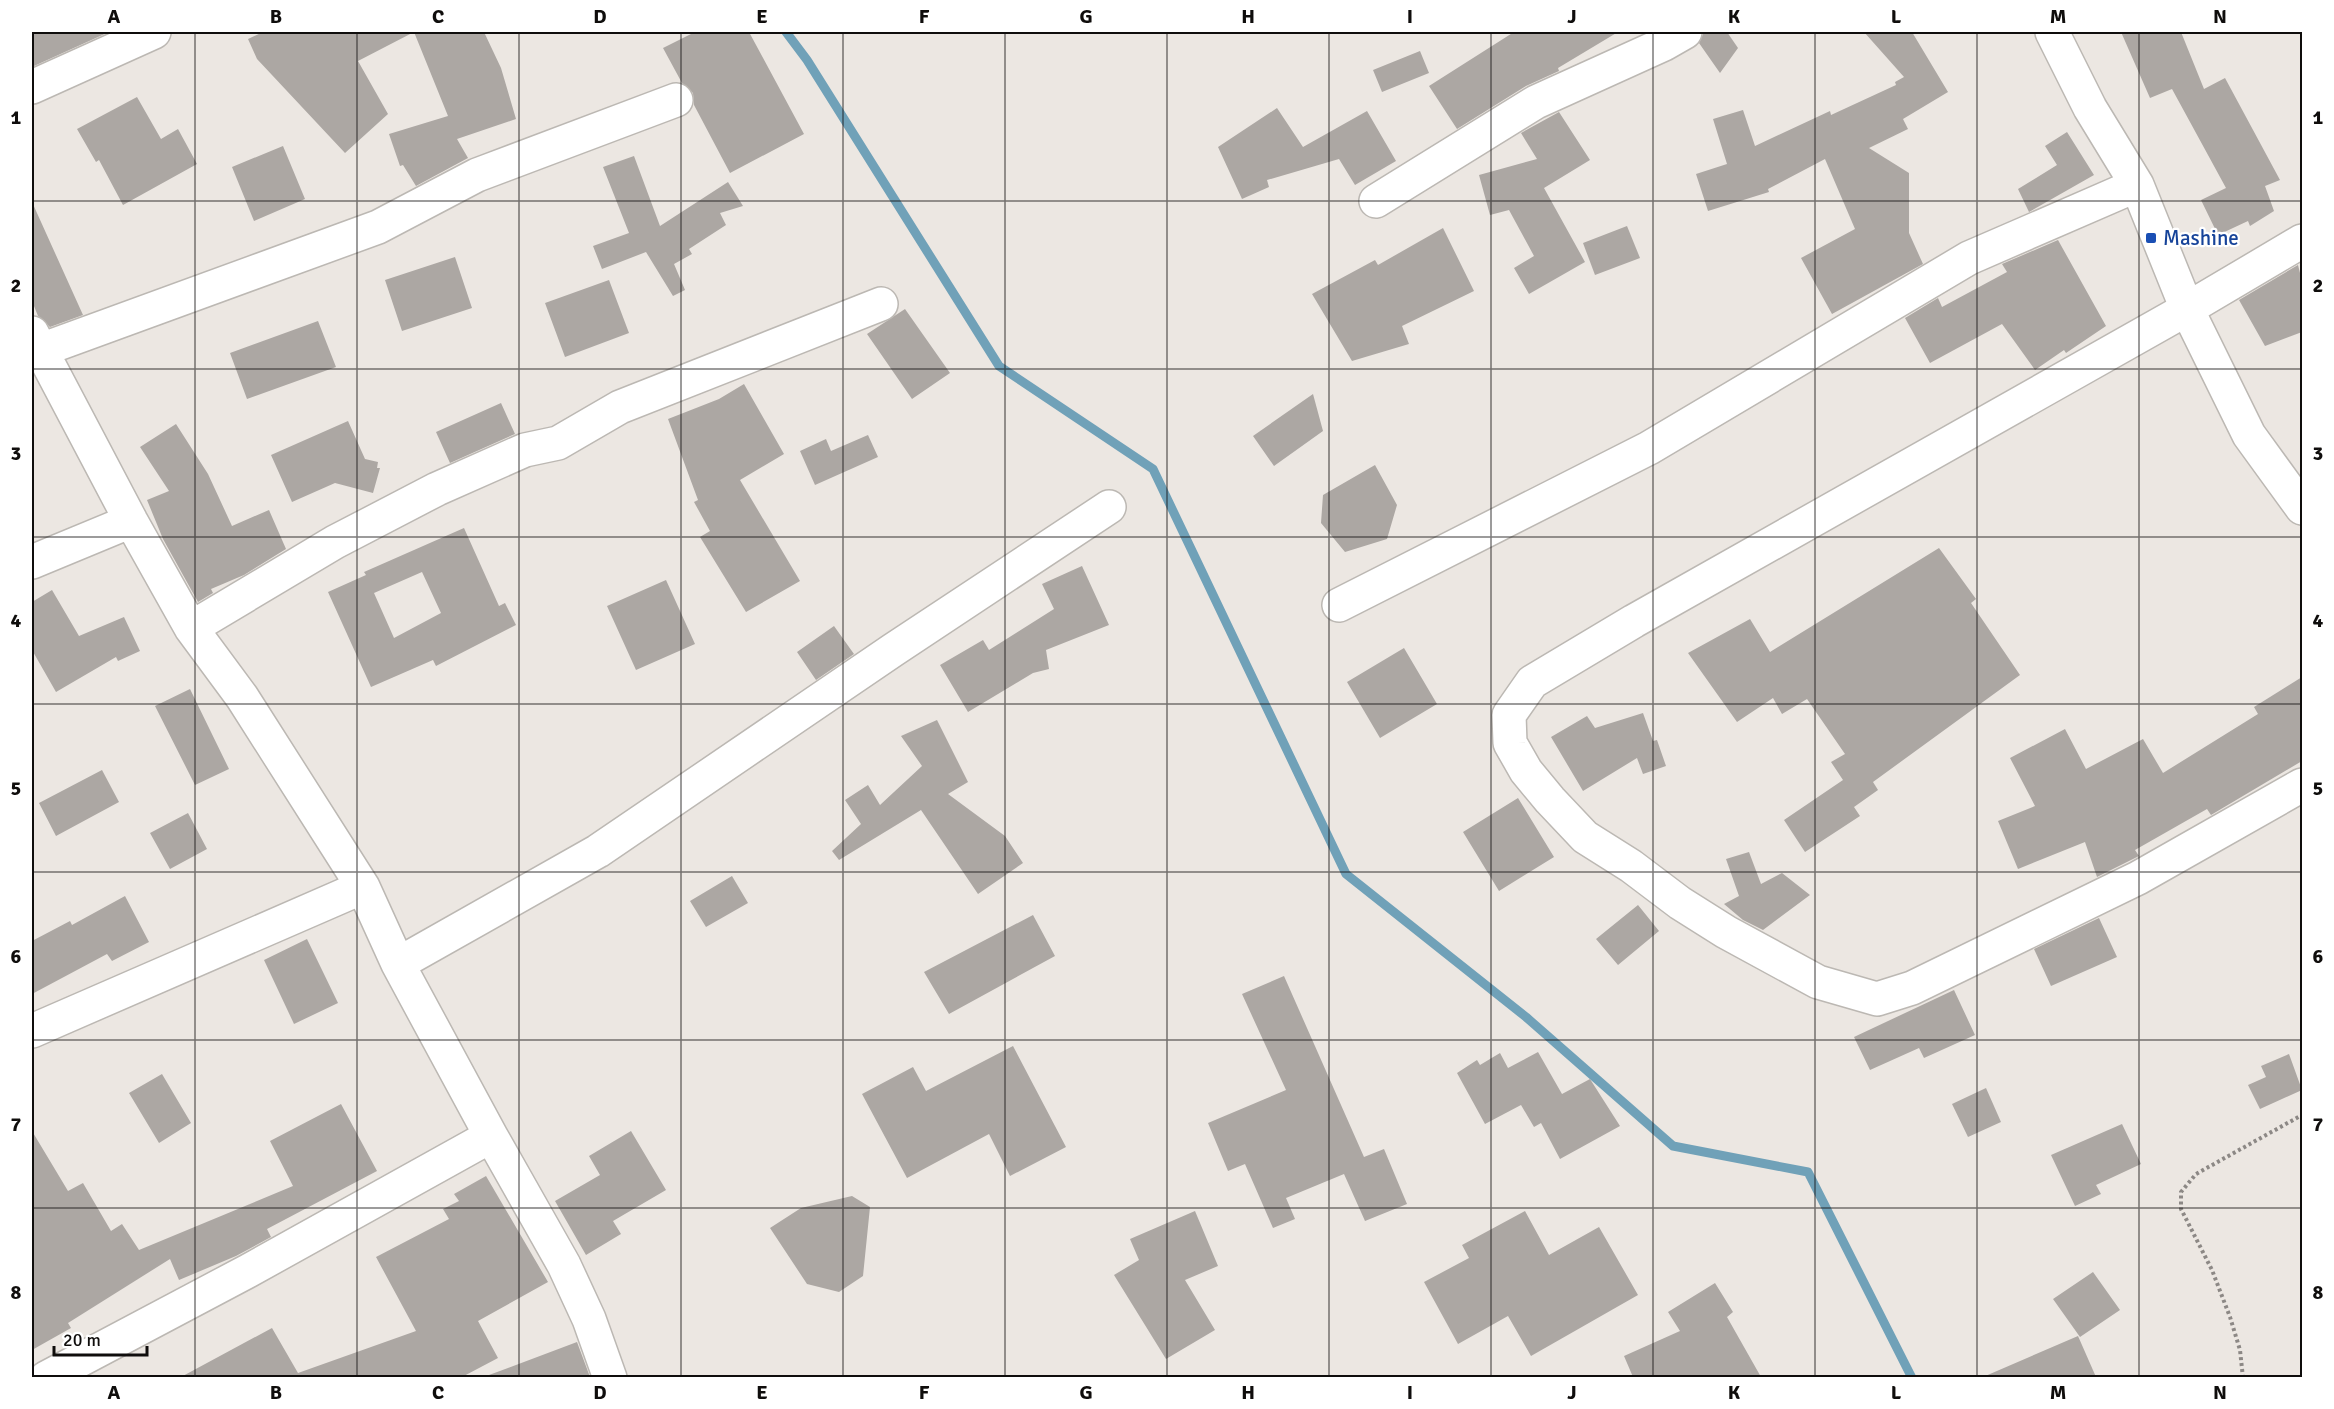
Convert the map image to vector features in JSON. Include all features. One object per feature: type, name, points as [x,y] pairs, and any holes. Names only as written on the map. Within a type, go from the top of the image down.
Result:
[{"type":"street","points":[[32,87],[154,32]]},
{"type":"street","points":[[1376,201],[1536,102],[1664,44],[1685,32]]},
{"type":"street","points":[[2052,32],[2090,108],[2137,185],[2187,309],[2249,435],[2302,508]]},
{"type":"street","points":[[610,1377],[589,1319],[564,1265],[398,964],[363,887],[242,697],[191,628],[36,342],[378,227],[477,175],[676,100]]},
{"type":"street","points":[[1339,606],[1649,448],[1970,258],[2137,185]]},
{"type":"street","points":[[2302,241],[2187,309],[1634,621],[1532,682],[1509,714],[1510,743],[1532,778],[1586,837],[1631,866],[1680,903],[1756,949],[1818,982],[1877,999],[1921,984],[2138,879],[2302,785]]},
{"type":"street","points":[[191,628],[335,542],[437,489],[525,450],[558,443],[620,407],[881,304]]},
{"type":"street","points":[[398,964],[598,851],[893,650],[1109,507]]},
{"type":"street","points":[[32,562],[131,521]]},
{"type":"street","points":[[32,1031],[363,887]]},
{"type":"street","points":[[46,1377],[248,1271],[491,1136]]},
{"type":"path","points":[[2243,1377],[2240,1350],[2230,1317],[2212,1270],[2181,1209],[2181,1192],[2196,1174],[2302,1115]]},
{"type":"building","points":[[32,32],[109,32],[34,66]]},
{"type":"building","points":[[263,32],[414,32],[358,61],[388,114],[345,153],[257,59],[248,39]]},
{"type":"building","points":[[414,32],[484,32],[501,68],[516,119],[457,139],[468,158],[416,186],[403,165],[400,166],[389,134],[448,116]]},
{"type":"building","points":[[695,32],[749,32],[804,134],[730,173],[694,105],[693,93],[682,83],[663,48]]},
{"type":"building","points":[[1514,32],[1618,32],[1558,68],[1559,71],[1526,86],[1457,129],[1429,86]]},
{"type":"building","points":[[1704,32],[1727,32],[1738,48],[1720,73],[1699,43]]},
{"type":"building","points":[[1864,32],[1912,32],[1948,92],[1903,119],[1908,129],[1869,148],[1909,173],[1909,233],[1923,264],[1832,314],[1801,258],[1855,229],[1825,159],[1768,189],[1769,192],[1708,211],[1696,174],[1727,164],[1713,119],[1743,110],[1755,146],[1830,111],[1831,115],[1896,85],[1895,82],[1904,77]]},
{"type":"building","points":[[2121,32],[2181,32],[2204,89],[2225,78],[2280,180],[2265,186],[2274,211],[2250,226],[2248,221],[2218,235],[2201,200],[2226,188],[2172,89],[2150,98]]},
{"type":"building","points":[[1420,51],[1429,73],[1382,92],[1373,70]]},
{"type":"building","points":[[137,97],[161,139],[178,129],[197,164],[123,205],[99,160],[96,162],[77,129]]},
{"type":"building","points":[[1277,108],[1303,147],[1367,111],[1396,161],[1355,185],[1339,159],[1267,180],[1269,187],[1242,199],[1218,147]]},
{"type":"building","points":[[1559,112],[1590,160],[1544,188],[1585,262],[1529,294],[1514,268],[1534,256],[1509,210],[1490,215],[1479,175],[1537,159],[1521,133]]},
{"type":"building","points":[[2067,132],[2094,175],[2029,212],[2018,189],[2057,165],[2045,146]]},
{"type":"building","points":[[283,146],[305,199],[254,221],[232,167]]},
{"type":"building","points":[[634,156],[660,226],[728,182],[743,206],[720,213],[726,225],[689,249],[692,254],[674,264],[685,290],[673,296],[646,252],[602,269],[593,246],[629,233],[603,167]]},
{"type":"building","points":[[32,202],[83,315],[50,327],[38,316],[32,301]]},
{"type":"building","points":[[1627,226],[1640,258],[1595,275],[1583,243]]},
{"type":"building","points":[[1443,228],[1474,291],[1402,326],[1409,344],[1352,361],[1312,294],[1375,260],[1378,265]]},
{"type":"building","points":[[2058,240],[2106,326],[2066,353],[2064,350],[2035,370],[2002,324],[1930,363],[1905,318],[1938,298],[1942,307],[2007,272],[2002,264]]},
{"type":"building","points":[[455,257],[472,308],[402,331],[385,280]]},
{"type":"building","points":[[2298,265],[2302,281],[2302,332],[2265,346],[2239,300]]},
{"type":"building","points":[[609,280],[629,333],[565,357],[545,303]]},
{"type":"building","points":[[905,309],[950,373],[912,399],[867,334]]},
{"type":"building","points":[[318,321],[336,367],[247,399],[230,353]]},
{"type":"building","points":[[744,384],[784,454],[740,480],[800,581],[746,612],[700,537],[710,531],[694,502],[698,500],[668,419],[719,399]]},
{"type":"building","points":[[1313,394],[1323,431],[1274,466],[1253,436]]},
{"type":"building","points":[[501,403],[515,434],[450,463],[436,432]]},
{"type":"building","points":[[348,421],[365,459],[378,462],[377,468],[380,468],[373,493],[335,483],[292,502],[271,455]]},
{"type":"building","points":[[176,424],[208,474],[232,526],[269,510],[286,549],[244,575],[211,589],[213,593],[198,602],[163,539],[147,500],[169,491],[140,447]]},
{"type":"building","points":[[868,435],[878,457],[815,485],[800,451],[826,439],[831,451]]},
{"type":"building","points":[[1375,465],[1397,505],[1387,539],[1345,552],[1321,523],[1323,495]]},
{"type":"building","points":[[464,528],[499,606],[505,603],[516,625],[436,666],[433,660],[371,687],[328,592],[366,575],[364,572]],"holes":[[[422,572],[441,613],[394,638],[374,593]]]},
{"type":"building","points":[[1939,548],[1976,599],[1971,603],[2020,675],[1873,782],[1878,790],[1854,807],[1860,816],[1805,852],[1784,820],[1843,780],[1831,762],[1845,754],[1807,699],[1782,714],[1773,698],[1737,722],[1688,653],[1750,619],[1770,652]]},
{"type":"building","points":[[1082,566],[1109,625],[1046,650],[1049,669],[1033,673],[968,712],[940,665],[983,640],[989,650],[1054,609],[1042,584]]},
{"type":"building","points":[[666,580],[695,644],[636,670],[607,606]]},
{"type":"building","points":[[52,590],[79,636],[124,617],[140,651],[118,661],[116,657],[56,692],[32,650],[32,602]]},
{"type":"building","points":[[834,626],[854,654],[816,680],[797,652]]},
{"type":"building","points":[[1404,648],[1437,704],[1380,738],[1347,682]]},
{"type":"building","points":[[2302,677],[2302,761],[2211,815],[2207,809],[2135,850],[2139,856],[2097,877],[2085,842],[2018,869],[1998,821],[2035,806],[2010,758],[2065,729],[2086,769],[2143,739],[2163,773],[2258,714],[2254,707]]},
{"type":"building","points":[[190,689],[229,769],[195,785],[155,706]]},
{"type":"building","points":[[1643,713],[1653,741],[1657,740],[1666,766],[1643,774],[1637,758],[1583,791],[1551,737],[1587,716],[1595,728]]},
{"type":"building","points":[[937,720],[968,782],[948,794],[1005,836],[1023,863],[978,894],[921,810],[839,860],[832,851],[861,824],[845,800],[868,785],[880,805],[922,766],[901,736]]},
{"type":"building","points":[[102,770],[119,802],[56,836],[39,803]]},
{"type":"building","points":[[1518,798],[1554,857],[1499,891],[1463,832]]},
{"type":"building","points":[[188,813],[207,849],[170,869],[150,833]]},
{"type":"building","points":[[1749,852],[1761,884],[1782,873],[1810,895],[1763,930],[1743,920],[1724,904],[1739,896],[1726,859]]},
{"type":"building","points":[[732,876],[748,903],[706,927],[690,901]]},
{"type":"building","points":[[125,896],[149,942],[112,961],[107,954],[32,994],[32,941],[70,921],[72,925]]},
{"type":"building","points":[[1638,905],[1659,931],[1618,965],[1596,939]]},
{"type":"building","points":[[1033,915],[1055,956],[949,1014],[924,972]]},
{"type":"building","points":[[2099,918],[2117,957],[2051,986],[2034,949]]},
{"type":"building","points":[[307,939],[338,1003],[294,1024],[264,960]]},
{"type":"building","points":[[1284,976],[1364,1157],[1384,1149],[1407,1204],[1365,1221],[1344,1174],[1286,1198],[1295,1219],[1273,1228],[1245,1164],[1228,1171],[1208,1123],[1286,1090],[1242,994]]},
{"type":"building","points":[[1954,990],[1975,1035],[1924,1058],[1919,1048],[1870,1070],[1854,1037]]},
{"type":"building","points":[[1013,1046],[1066,1147],[1010,1176],[989,1134],[907,1178],[862,1094],[913,1067],[926,1091]]},
{"type":"building","points":[[1538,1052],[1562,1094],[1590,1079],[1620,1126],[1560,1159],[1541,1123],[1534,1127],[1521,1105],[1485,1124],[1457,1073],[1477,1060],[1480,1065],[1500,1053],[1508,1068]]},
{"type":"building","points":[[2289,1054],[2302,1090],[2260,1109],[2248,1085],[2266,1077],[2261,1066]]},
{"type":"building","points":[[162,1074],[191,1123],[159,1143],[129,1093]]},
{"type":"building","points":[[1986,1088],[2001,1122],[1968,1137],[1952,1104]]},
{"type":"building","points":[[341,1104],[377,1171],[267,1229],[271,1237],[236,1256],[179,1280],[170,1259],[68,1323],[71,1328],[32,1350],[32,1131],[68,1191],[83,1183],[111,1231],[122,1224],[139,1250],[293,1186],[270,1141]]},
{"type":"building","points":[[2122,1124],[2141,1164],[2096,1185],[2101,1194],[2075,1206],[2051,1155]]},
{"type":"building","points":[[631,1131],[666,1190],[613,1221],[621,1234],[586,1255],[555,1201],[600,1175],[589,1156]]},
{"type":"building","points":[[486,1176],[548,1282],[478,1321],[498,1358],[462,1377],[181,1377],[272,1328],[298,1373],[416,1331],[376,1257],[449,1219],[443,1209],[459,1201],[454,1194]]},
{"type":"building","points":[[852,1196],[870,1207],[863,1276],[839,1292],[807,1284],[770,1228],[801,1208]]},
{"type":"building","points":[[1195,1211],[1218,1266],[1185,1280],[1215,1330],[1166,1359],[1114,1275],[1139,1260],[1130,1239]]},
{"type":"building","points":[[1525,1211],[1549,1255],[1599,1227],[1638,1295],[1531,1356],[1508,1316],[1458,1344],[1424,1282],[1469,1258],[1462,1245]]},
{"type":"building","points":[[2093,1272],[2120,1310],[2080,1337],[2053,1299]]},
{"type":"building","points":[[1715,1283],[1733,1312],[1727,1317],[1761,1377],[1633,1377],[1624,1356],[1680,1331],[1668,1312]]},
{"type":"building","points":[[2078,1336],[2096,1377],[1983,1377]]},
{"type":"building","points":[[577,1342],[590,1377],[490,1377],[489,1375]]},
{"type":"waterway","points":[[786,32],[807,60],[999,366],[1153,469],[1346,874],[1526,1017],[1673,1146],[1808,1172],[1912,1378]]},
{"type":"place","name":"Mashine","points":[[2151,238]]}]
